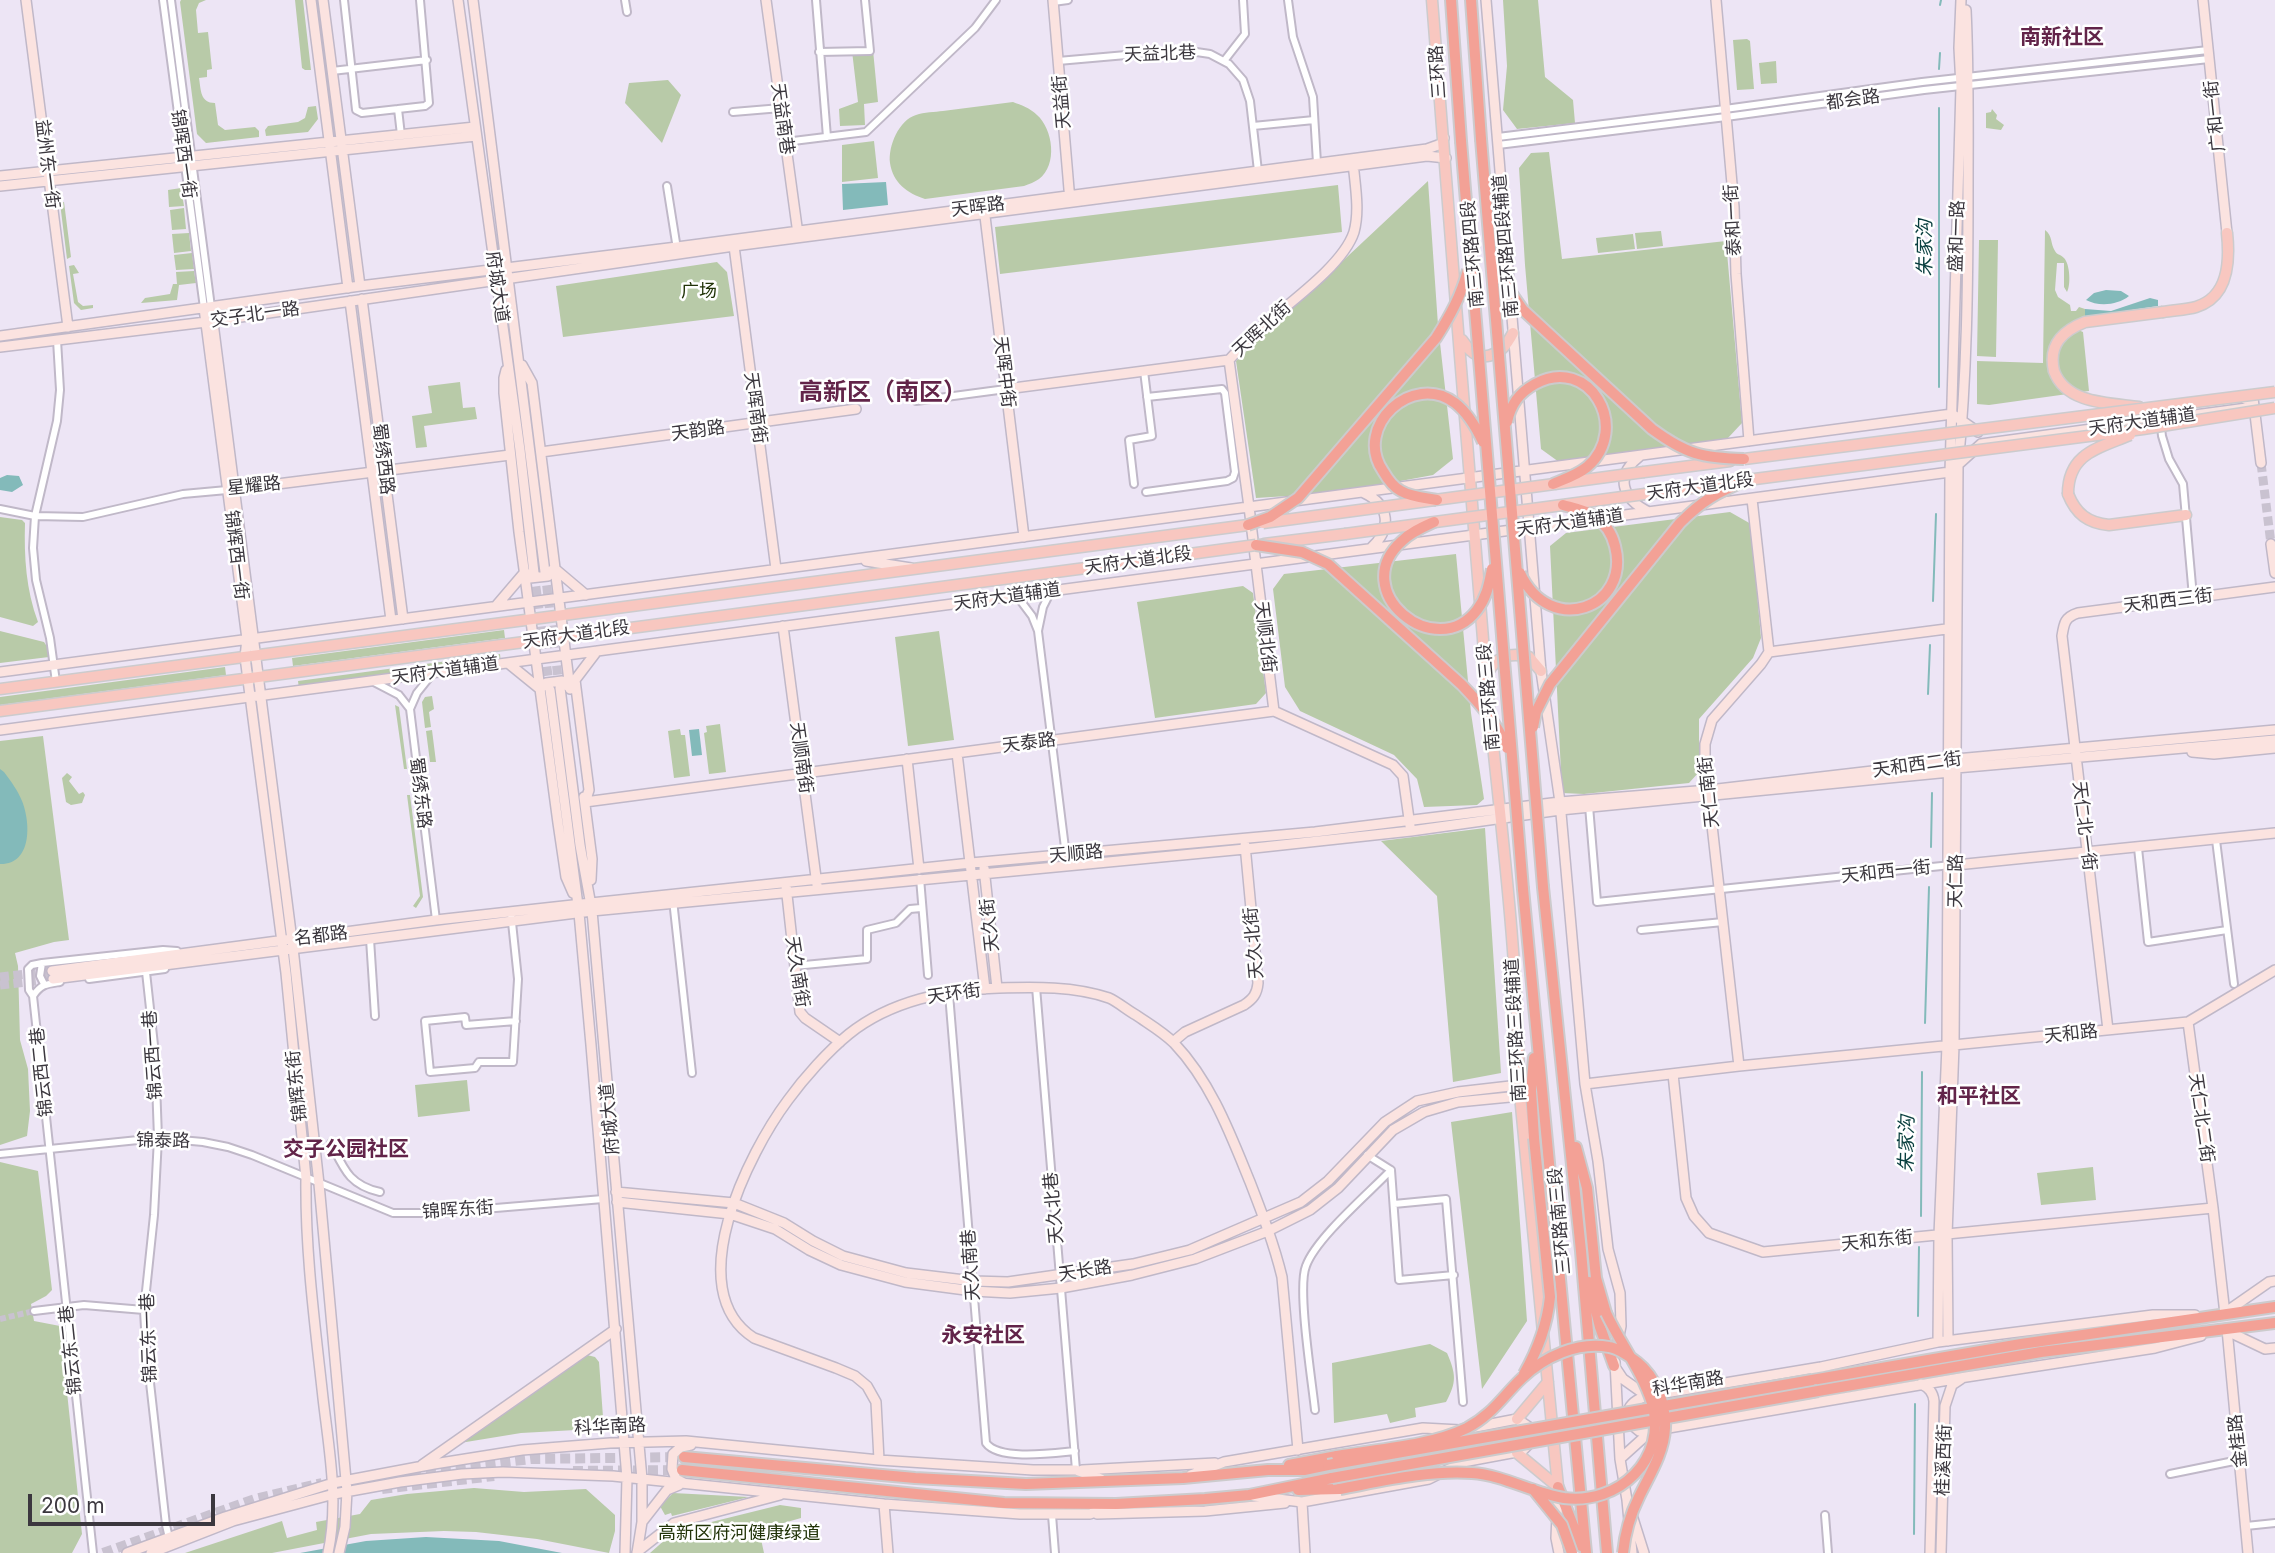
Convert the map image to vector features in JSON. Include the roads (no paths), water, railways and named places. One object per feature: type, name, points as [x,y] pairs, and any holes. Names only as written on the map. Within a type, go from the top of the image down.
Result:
[{"type":"highway","name":"三环路","points":[[1451,0],[1461,141]]},
{"type":"highway","name":"南三环路四段","points":[[1471,0],[1516,564]]},
{"type":"highway","name":"南三环路四段","points":[[1461,141],[1491,503]]},
{"type":"highway","points":[[1491,258],[1503,281],[1524,310],[1652,429],[1693,454],[1711,458],[1744,459]]},
{"type":"highway","points":[[1248,525],[1283,510],[1298,498],[1436,338],[1463,290],[1471,261]]},
{"type":"highway","points":[[1505,432],[1515,400],[1542,380],[1568,378],[1590,389],[1600,399],[1606,425],[1605,439],[1600,451],[1589,465],[1553,484]]},
{"type":"highway","points":[[1437,500],[1401,491],[1388,480],[1379,466],[1375,437],[1381,419],[1390,408],[1403,399],[1416,395],[1439,395],[1452,401],[1470,418],[1486,449]]},
{"type":"highway","points":[[1531,740],[1536,712],[1550,684],[1680,523],[1700,503],[1714,494],[1747,481]]},
{"type":"highway","name":"南三环路三段","points":[[1491,503],[1522,889]]},
{"type":"highway","points":[[1516,564],[1530,592],[1557,609],[1586,607],[1606,593],[1617,570],[1613,539],[1595,516],[1563,505]]},
{"type":"highway","points":[[1434,522],[1401,541],[1388,559],[1386,589],[1394,607],[1406,619],[1423,626],[1439,628],[1468,619],[1477,611],[1487,594],[1495,556]]},
{"type":"highway","points":[[1256,545],[1302,552],[1328,564],[1481,705],[1502,734],[1512,760]]},
{"type":"highway","points":[[1516,564],[1531,740]]},
{"type":"highway","name":"三环路南三段","points":[[1531,740],[1543,887],[1581,1251],[1607,1553]]},
{"type":"highway","name":"三环路南三段","points":[[1522,889],[1585,1553]]},
{"type":"highway","points":[[1268,1470],[1430,1440],[1467,1428],[1494,1409],[1522,1377],[1541,1340],[1548,1319],[1550,1297],[1531,1091],[1536,1031]]},
{"type":"highway","points":[[1271,1490],[1340,1489],[1427,1474],[1457,1472],[1509,1480],[1563,1498],[1585,1499],[1619,1489],[1632,1479],[1648,1453],[1653,1436],[1653,1407],[1647,1389],[1606,1313],[1597,1278],[1587,1188],[1568,1116]]},
{"type":"highway","points":[[1581,1251],[1600,1327],[1614,1366]]},
{"type":"highway","name":"科华南路","points":[[684,1457],[915,1478],[1026,1484],[1183,1478],[1304,1469],[1853,1373],[2063,1338],[2275,1307]]},
{"type":"highway","name":"科华南路","points":[[682,1470],[1004,1503],[1116,1503],[1249,1495],[2035,1353],[2275,1323]]},
{"type":"highway","points":[[1522,1377],[1558,1353],[1596,1346],[1610,1347],[1625,1354],[1650,1375],[1661,1401],[1665,1430],[1662,1448],[1632,1512],[1623,1553]]},
{"type":"highway","points":[[1558,1487],[1585,1553]]},
{"type":"highway","points":[[1533,1489],[1562,1525],[1572,1553]]},
{"type":"main road","points":[[1432,0],[1444,138]]},
{"type":"main road","name":"南三环路三段辅道","points":[[1444,138],[1486,677],[1501,813],[1518,1035],[1519,1091],[1558,1487]]},
{"type":"main road","points":[[2143,408],[2094,401],[2066,389],[2055,375],[2055,344],[2064,333],[2085,322],[2195,307],[2205,303],[2220,289],[2228,272],[2227,233]]},
{"type":"main road","points":[[1460,337],[1467,349],[1492,356],[1502,351],[1513,333]]},
{"type":"main road","name":"天府大道北段","points":[[0,689],[1744,459],[2275,392]]},
{"type":"main road","name":"天府大道北段","points":[[0,711],[2143,429],[2275,408]]},
{"type":"main road","points":[[2143,429],[2088,452],[2078,460],[2068,482],[2068,494],[2073,506],[2088,520],[2109,525],[2186,515]]},
{"type":"main road","points":[[1486,677],[1499,659],[1510,655],[1529,657],[1541,671]]},
{"type":"main road","points":[[1517,1419],[1548,1382]]},
{"type":"main road","points":[[1517,1453],[1558,1487]]},
{"type":"street","name":"益州东一街","points":[[26,0],[68,327]]},
{"type":"street","name":"锦晖西一街","points":[[163,0],[208,307]]},
{"type":"street","name":"锦晖西一街","points":[[171,0],[188,162]]},
{"type":"street","points":[[311,0],[348,288]]},
{"type":"street","points":[[323,0],[360,286]]},
{"type":"street","points":[[344,0],[356,110],[362,113],[425,106],[429,103],[421,0]]},
{"type":"street","name":"府城大道","points":[[457,0],[508,365],[529,573]]},
{"type":"street","name":"府城大道","points":[[473,0],[519,358],[550,570]]},
{"type":"street","points":[[625,0],[627,12]]},
{"type":"street","name":"天益南巷","points":[[766,0],[798,234]]},
{"type":"street","points":[[816,0],[827,137]]},
{"type":"street","points":[[819,52],[870,51],[865,0]]},
{"type":"street","points":[[785,142],[866,132],[975,28],[996,0]]},
{"type":"street","points":[[1053,1],[1068,0]]},
{"type":"street","points":[[1243,0],[1245,34],[1224,61],[1243,80],[1250,101],[1258,171]]},
{"type":"street","points":[[1289,0],[1293,37],[1313,97],[1317,163]]},
{"type":"street","name":"南三环路四段辅道","points":[[1486,0],[1529,529]]},
{"type":"street","name":"泰和一街","points":[[1716,0],[1749,441]]},
{"type":"street","name":"盛和一路","points":[[1962,421],[1968,261],[1965,82],[1959,48],[1964,0]]},
{"type":"street","name":"广和一街","points":[[2203,0],[2227,233]]},
{"type":"street","name":"天益街","points":[[1053,1],[1070,200]]},
{"type":"street","name":"天益北巷","points":[[1058,61],[1183,50],[1210,54],[1224,61]]},
{"type":"street","name":"都会路","points":[[1498,141],[1965,82],[2208,55]]},
{"type":"street","points":[[332,71],[427,60]]},
{"type":"street","name":"盛和一路","points":[[1954,469],[1952,414],[1965,82]]},
{"type":"street","points":[[733,112],[781,108]]},
{"type":"street","points":[[398,109],[401,135]]},
{"type":"street","points":[[1253,126],[1314,120]]},
{"type":"street","points":[[0,176],[48,176],[476,131]]},
{"type":"street","points":[[341,146],[401,135],[476,131]]},
{"type":"street","name":"天晖路","points":[[509,278],[677,250],[1353,162],[1427,149],[1441,144],[1444,138]]},
{"type":"street","name":"天晖路","points":[[1070,200],[1317,163],[1427,156],[1446,158]]},
{"type":"street","name":"天晖北街","points":[[1255,564],[1229,360],[1310,286],[1347,247],[1353,236],[1357,210],[1353,162]]},
{"type":"street","points":[[0,186],[48,176]]},
{"type":"street","points":[[667,186],[677,250]]},
{"type":"street","name":"天晖中街","points":[[984,211],[1024,537]]},
{"type":"street","name":"天晖路","points":[[508,267],[734,246],[798,234]]},
{"type":"street","name":"天晖南街","points":[[734,246],[776,569]]},
{"type":"street","name":"交子北一路","points":[[0,336],[508,267]]},
{"type":"street","name":"交子北一路","points":[[0,348],[509,278]]},
{"type":"street","name":"蜀绣西路","points":[[362,299],[402,619]]},
{"type":"street","name":"蜀绣西路","points":[[350,301],[391,620]]},
{"type":"street","name":"锦辉西一街","points":[[208,307],[253,678]]},
{"type":"street","points":[[56,682],[33,564],[35,516],[57,421],[60,390],[57,340]]},
{"type":"street","points":[[519,358],[531,383],[541,452],[550,570],[558,598],[565,655],[555,688]]},
{"type":"street","points":[[916,401],[1229,360]]},
{"type":"street","points":[[508,365],[504,378],[504,393],[510,455],[529,573],[529,602],[536,659],[555,688],[585,802],[592,859],[592,907]]},
{"type":"street","points":[[1134,484],[1129,440],[1152,436],[1144,371]]},
{"type":"street","points":[[1146,492],[1227,481],[1233,478],[1235,472],[1225,393],[1222,389],[1147,397]]},
{"type":"street","name":"天府大道辅道","points":[[1952,414],[1981,433],[2253,403],[2261,463]]},
{"type":"street","name":"天韵路","points":[[541,452],[856,410]]},
{"type":"street","points":[[0,672],[1952,414]]},
{"type":"street","points":[[2160,415],[2162,436],[2169,459],[2183,484],[2193,597]]},
{"type":"street","name":"天府大道辅道","points":[[0,730],[1752,499],[1954,469],[1981,444],[2160,415]]},
{"type":"street","name":"天仁路","points":[[1943,1342],[1943,1235],[1953,865],[1954,469],[1962,421]]},
{"type":"street","name":"星耀路","points":[[0,509],[35,516],[83,517],[183,494],[510,455]]},
{"type":"street","points":[[1642,455],[1627,469],[1625,489],[1636,506],[1650,512]]},
{"type":"street","points":[[1363,492],[1378,502],[1385,514],[1383,535],[1370,549]]},
{"type":"street","points":[[1752,499],[1769,652],[1952,628]]},
{"type":"street","points":[[1529,529],[1541,671],[1560,806],[1585,1084],[1598,1161],[1608,1249],[1620,1293],[1621,1325],[1614,1366],[1620,1459],[1632,1553]]},
{"type":"street","points":[[2271,544],[2275,573]]},
{"type":"street","points":[[856,559],[916,568]]},
{"type":"street","name":"天顺北街","points":[[1255,564],[1274,711]]},
{"type":"street","points":[[529,573],[530,578],[548,576],[550,570]]},
{"type":"street","points":[[550,570],[586,595]]},
{"type":"street","points":[[496,606],[529,573]]},
{"type":"street","name":"天和西三街","points":[[2064,622],[2069,616],[2078,613],[2275,587]]},
{"type":"street","points":[[1038,631],[1043,607],[1051,591]]},
{"type":"street","points":[[1017,596],[1032,616],[1038,631],[1066,860]]},
{"type":"street","name":"天仁北一街","points":[[2064,622],[2062,636],[2108,1030]]},
{"type":"street","name":"天顺南街","points":[[783,626],[818,885]]},
{"type":"street","points":[[585,802],[589,790],[575,680],[597,651]]},
{"type":"street","name":"天仁南街","points":[[1739,1066],[1705,744],[1712,720],[1769,652]]},
{"type":"street","points":[[508,663],[555,688]]},
{"type":"street","points":[[372,681],[399,695],[410,709],[417,694],[433,673]]},
{"type":"street","name":"锦辉东街","points":[[253,678],[261,695],[293,944],[319,1184],[346,1486],[345,1527],[339,1553]]},
{"type":"street","name":"锦辉东街","points":[[253,678],[250,697],[282,945],[306,1178],[314,1321],[334,1494],[333,1528],[328,1553]]},
{"type":"street","name":"府城大道","points":[[555,688],[592,907],[642,1479],[642,1522],[637,1553]]},
{"type":"street","name":"府城大道","points":[[555,688],[578,909],[615,1329],[627,1478],[625,1552]]},
{"type":"street","name":"蜀绣东路","points":[[410,709],[436,920]]},
{"type":"street","points":[[1274,711],[1393,765],[1403,776],[1410,826]]},
{"type":"street","name":"天泰路","points":[[585,802],[1274,711]]},
{"type":"street","points":[[2170,745],[2207,732],[2275,725]]},
{"type":"street","name":"天和西二街","points":[[1560,806],[1709,794],[1953,765],[2076,755],[2275,730]]},
{"type":"street","name":"天和西二街","points":[[2170,745],[2275,740]]},
{"type":"street","points":[[2170,745],[2214,754],[2275,748]]},
{"type":"street","name":"天久街","points":[[957,753],[985,989]]},
{"type":"street","points":[[907,759],[928,975]]},
{"type":"street","name":"天和西一街","points":[[1589,804],[1598,902],[2275,833]]},
{"type":"street","name":"天顺路","points":[[592,907],[971,868],[1245,849],[1560,806]]},
{"type":"street","name":"天顺路","points":[[1066,860],[1244,838],[1410,826]]},
{"type":"street","name":"天久北街","points":[[1173,1042],[1185,1032],[1244,1005],[1252,1000],[1257,992],[1244,838]]},
{"type":"street","points":[[2216,840],[2234,984]]},
{"type":"street","points":[[2138,848],[2148,942],[2227,930]]},
{"type":"street","name":"天久街","points":[[984,867],[997,988]]},
{"type":"street","name":"天久南街","points":[[786,887],[800,1012],[840,1042]]},
{"type":"street","points":[[673,899],[692,1073]]},
{"type":"street","name":"名都路","points":[[52,975],[293,944],[436,920],[512,917],[592,907]]},
{"type":"street","points":[[794,966],[867,959],[867,930],[896,923],[910,909],[921,908]]},
{"type":"street","points":[[293,944],[370,939],[512,917],[518,979],[516,1021],[513,1062],[479,1062],[475,1068],[430,1072],[425,1021],[465,1017],[466,1025],[516,1021]]},
{"type":"street","points":[[1641,930],[1723,922]]},
{"type":"street","points":[[370,939],[375,1016]]},
{"type":"street","points":[[44,984],[40,976],[42,963],[163,950],[205,956]]},
{"type":"street","points":[[33,996],[44,984],[170,968],[205,956]]},
{"type":"street","name":"锦云西二巷","points":[[42,963],[32,965],[28,969],[29,990],[33,996],[51,1148]]},
{"type":"street","points":[[2188,1021],[2275,970]]},
{"type":"street","name":"锦云西一巷","points":[[146,972],[155,1055],[158,1138]]},
{"type":"street","name":"天环街","points":[[879,1460],[876,1402],[867,1386],[855,1376],[754,1338],[743,1331],[732,1315],[720,1275],[720,1254],[730,1214],[757,1150],[788,1100],[850,1033],[894,1008],[921,998],[985,989],[1036,987],[1069,989],[1110,999],[1173,1042],[1211,1092],[1264,1219],[1282,1277],[1298,1450]]},
{"type":"street","name":"天久北巷","points":[[1036,987],[1076,1470]]},
{"type":"street","name":"天久南巷","points":[[949,994],[986,1443],[996,1451],[1022,1454],[1075,1451]]},
{"type":"street","name":"天和路","points":[[1585,1084],[2188,1021]]},
{"type":"street","name":"天仁北二街","points":[[2188,1021],[2225,1314]]},
{"type":"street","name":"天和东街","points":[[1673,1074],[1686,1198],[1694,1216],[1709,1233],[1763,1252],[2213,1208]]},
{"type":"street","name":"天长路","points":[[616,1197],[734,1203],[784,1223],[843,1256],[906,1273],[1010,1293],[1061,1289],[1195,1259],[1268,1231],[1310,1210],[1338,1188],[1393,1130],[1424,1112],[1458,1102],[1519,1091]]},
{"type":"street","name":"天长路","points":[[616,1197],[730,1214],[775,1229],[809,1251],[841,1265],[905,1282],[973,1286],[1009,1282],[1133,1264],[1190,1250],[1301,1202],[1328,1181],[1385,1122],[1418,1101],[1458,1092],[1519,1091]]},
{"type":"street","name":"锦泰路","points":[[0,1154],[158,1138],[191,1140],[228,1147],[319,1184]]},
{"type":"street","name":"锦云东一巷","points":[[158,1138],[154,1216],[144,1310],[147,1361],[169,1538]]},
{"type":"street","points":[[331,1143],[344,1170],[364,1188],[380,1192]]},
{"type":"street","name":"锦云东二巷","points":[[51,1148],[65,1306],[93,1553]]},
{"type":"street","points":[[1367,1155],[1391,1170]]},
{"type":"street","points":[[1391,1170],[1399,1280],[1454,1275]]},
{"type":"street","points":[[1315,1410],[1303,1295],[1304,1268],[1316,1246],[1391,1170]]},
{"type":"street","name":"锦晖东街","points":[[319,1184],[393,1213],[436,1213],[603,1199]]},
{"type":"street","points":[[1394,1204],[1446,1199],[1463,1402]]},
{"type":"street","points":[[308,1240],[314,1236],[323,1240]]},
{"type":"street","points":[[2275,1281],[2269,1282],[2225,1314],[2153,1315],[1943,1342],[1821,1367],[1647,1396],[1632,1403],[1628,1410],[1629,1419],[1639,1431],[1651,1431],[1922,1384],[2155,1349],[2227,1329],[2265,1349],[2275,1348]]},
{"type":"street","points":[[34,1311],[65,1306],[110,1306],[144,1310]]},
{"type":"street","points":[[420,1466],[615,1329]]},
{"type":"street","name":"金桂路","points":[[2227,1329],[2248,1553]]},
{"type":"street","points":[[2024,1331],[2063,1338]]},
{"type":"street","points":[[1853,1373],[1879,1363],[1896,1350]]},
{"type":"street","points":[[2018,1369],[2035,1353]]},
{"type":"street","points":[[1614,1366],[1623,1379],[1647,1396]]},
{"type":"street","name":"桂溪西街","points":[[1941,1553],[1945,1406],[1952,1385],[1966,1377]]},
{"type":"street","points":[[1874,1381],[1891,1390]]},
{"type":"street","name":"桂溪西街","points":[[1922,1384],[1934,1395],[1935,1408],[1930,1553]]},
{"type":"street","points":[[1076,1470],[1224,1462],[1423,1428],[1460,1430],[1517,1419],[1529,1427],[1531,1435],[1527,1447],[1517,1453],[1463,1462],[1429,1479],[1302,1502],[1205,1511],[1090,1514]]},
{"type":"street","points":[[1620,1459],[1651,1431]]},
{"type":"street","name":"科华南路","points":[[151,1553],[233,1521],[334,1494],[346,1486],[420,1466],[522,1450],[639,1442],[699,1442],[879,1460],[1076,1470],[1106,1481]]},
{"type":"street","points":[[691,1485],[676,1479],[672,1469],[673,1454],[681,1447],[699,1442]]},
{"type":"street","points":[[2170,1474],[2239,1460]]},
{"type":"street","points":[[1183,1478],[1224,1462]]},
{"type":"street","points":[[997,1468],[1026,1484]]},
{"type":"street","name":"科华南路","points":[[127,1553],[225,1517],[333,1483],[346,1486],[462,1474],[503,1472],[642,1479],[884,1504],[1052,1515],[1090,1514],[1116,1503]]},
{"type":"street","points":[[642,1522],[667,1490],[680,1485]]},
{"type":"street","name":"南三环路三段辅道","points":[[1558,1487],[1556,1538],[1559,1553]]},
{"type":"street","points":[[637,1553],[674,1523],[788,1493]]},
{"type":"street","points":[[1249,1495],[1302,1502]]},
{"type":"street","points":[[1627,1500],[1644,1553]]},
{"type":"street","points":[[1302,1502],[1305,1553]]},
{"type":"street","points":[[964,1511],[1004,1503]]},
{"type":"street","points":[[884,1504],[888,1553]]},
{"type":"street","points":[[1052,1515],[1055,1553]]},
{"type":"street","points":[[1825,1516],[1828,1553]]},
{"type":"street","points":[[2246,1526],[2275,1523]]},
{"type":"street","points":[[1550,1553],[1556,1538]]},
{"type":"waterway","name":"朱家沟","points":[[1940,5],[1941,0]]},
{"type":"waterway","name":"朱家沟","points":[[1939,69],[1940,53]]},
{"type":"waterway","name":"朱家沟","points":[[1939,108],[1939,387]]},
{"type":"waterway","name":"朱家沟","points":[[1933,601],[1936,514]]},
{"type":"waterway","name":"朱家沟","points":[[1928,694],[1930,645]]},
{"type":"waterway","name":"朱家沟","points":[[1931,847],[1932,793]]},
{"type":"waterway","name":"朱家沟","points":[[1925,1023],[1929,887]]},
{"type":"waterway","name":"朱家沟","points":[[1921,1216],[1922,1072]]},
{"type":"waterway","name":"朱家沟","points":[[1918,1316],[1919,1247]]},
{"type":"waterway","name":"朱家沟","points":[[1914,1534],[1915,1404]]},
{"type":"tunnel","points":[[2261,463],[2271,544]]},
{"type":"tunnel","points":[[545,572],[559,686]]},
{"type":"tunnel","points":[[534,573],[550,690]]},
{"type":"tunnel","points":[[0,977],[52,971]]},
{"type":"tunnel","points":[[0,985],[53,979]]},
{"type":"tunnel","points":[[0,1319],[34,1311]]},
{"type":"tunnel","points":[[411,1473],[531,1459],[681,1457]]},
{"type":"tunnel","points":[[573,1471],[680,1470]]},
{"type":"tunnel","points":[[382,1489],[494,1476]]},
{"type":"tunnel","points":[[103,1553],[255,1499],[322,1483]]},
{"type":"district","name":"南新社区","points":[[2062,38]]},
{"type":"district","name":"高新区（南区）","points":[[883,393]]},
{"type":"district","name":"和平社区","points":[[1979,1097]]},
{"type":"district","name":"交子公园社区","points":[[346,1150]]},
{"type":"district","name":"永安社区","points":[[983,1336]]},
{"type":"park label","name":"广场","points":[[699,292]]},
{"type":"park label","name":"高新区府河健康绿道","points":[[739,1534]]}]
